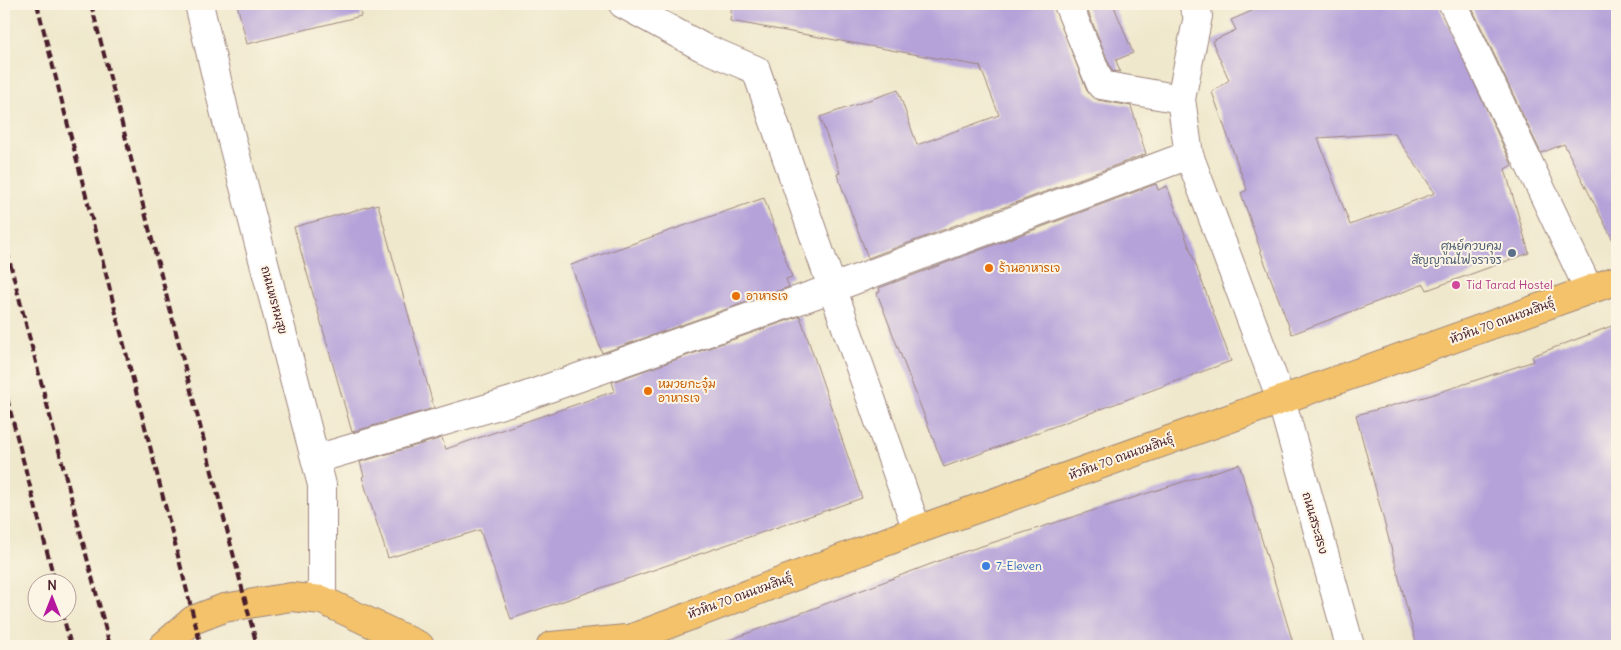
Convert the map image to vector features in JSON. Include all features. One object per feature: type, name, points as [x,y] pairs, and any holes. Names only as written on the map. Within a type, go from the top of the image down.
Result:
[{"type":"main road","name":"หัวหิน 70 ถนนชมสินธุ์","points":[[551,646],[618,642],[917,530],[1617,280]]},
{"type":"main road","points":[[163,646],[194,620],[224,608],[291,597],[322,600],[420,646]]},
{"type":"main road","points":[[357,616],[372,646]]},
{"type":"street","name":"ถนนพรหมสุข","points":[[200,4],[225,114],[322,485],[322,600]]},
{"type":"street","points":[[623,4],[702,47],[756,70],[917,530]]},
{"type":"street","points":[[1068,4],[1101,85],[1181,100]]},
{"type":"street","name":"ถนนสระสรง","points":[[1193,4],[1198,16],[1181,100],[1189,155],[1280,399],[1350,646]]},
{"type":"street","points":[[1453,4],[1590,290]]},
{"type":"street","points":[[316,459],[512,401],[833,288],[1189,155]]},
{"type":"building","points":[[237,4],[359,4],[361,16],[247,44]]},
{"type":"building","points":[[732,4],[1053,4],[1087,91],[1098,100],[1131,106],[1146,154],[868,258],[837,174],[840,173],[820,117],[898,90],[917,145],[999,115],[980,66],[730,21]]},
{"type":"building","points":[[1085,4],[1113,4],[1133,53],[1116,60],[1120,72],[1112,71]]},
{"type":"building","points":[[1268,4],[1438,4],[1512,165],[1505,169],[1529,253],[1427,290],[1424,284],[1292,334],[1241,193],[1247,190],[1212,92],[1229,80],[1212,41],[1236,30],[1231,20]],"holes":[[[1394,133],[1435,193],[1350,225],[1318,138]]]},
{"type":"building","points":[[1470,4],[1617,4],[1617,248],[1564,144],[1541,153]]},
{"type":"building","points":[[1156,184],[1158,190],[1167,186],[1231,361],[944,467],[877,293],[880,292],[879,288]]},
{"type":"building","points":[[764,198],[792,277],[786,279],[789,287],[602,353],[571,265]]},
{"type":"building","points":[[378,204],[434,408],[352,432],[294,227]]},
{"type":"building","points":[[800,316],[862,498],[511,619],[480,530],[388,558],[362,477],[364,476],[360,462],[442,438],[446,449],[615,391],[612,382]]},
{"type":"building","points":[[1617,324],[1617,646],[1417,646],[1356,415],[1428,396],[1534,361],[1532,356]]},
{"type":"building","points":[[1239,464],[1294,646],[722,646],[722,643],[960,553]]},
{"type":"railway","points":[[37,4],[201,646]]},
{"type":"railway","points":[[91,4],[257,646]]},
{"type":"railway","points":[[4,240],[110,646]]},
{"type":"railway","points":[[4,387],[52,572]]},
{"type":"railway","points":[[65,622],[71,646]]},
{"type":"place","name":"ศูนย์ควบคุม สัญญาณไฟจราจร","points":[[1512,253]]},
{"type":"place","name":"ร้านอาหารเจ","points":[[989,268]]},
{"type":"place","name":"Tid Tarad Hostel","points":[[1456,285]]},
{"type":"place","name":"อาหารเจ","points":[[736,296]]},
{"type":"place","name":"หมวยกะจุ๋ม อาหารเจ","points":[[648,391]]},
{"type":"place","name":"7-Eleven","points":[[986,566]]}]
